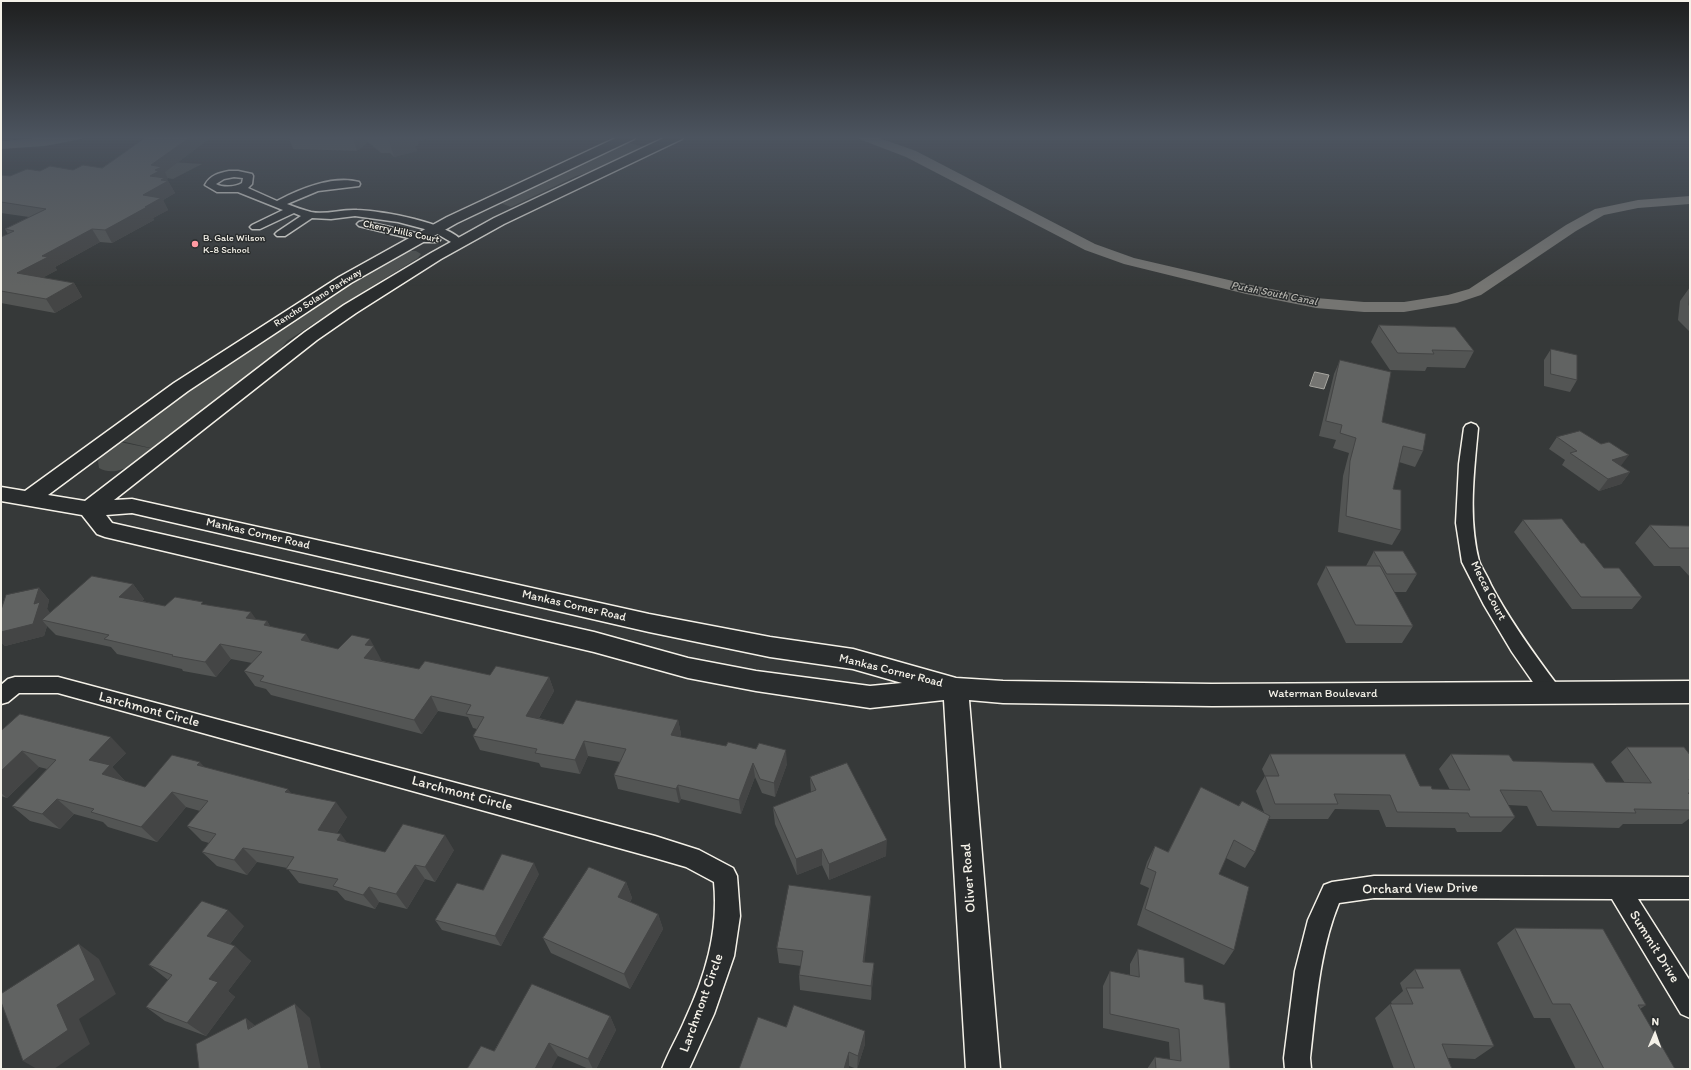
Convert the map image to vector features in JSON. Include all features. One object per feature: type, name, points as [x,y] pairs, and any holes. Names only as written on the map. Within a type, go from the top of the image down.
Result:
[{"type":"street","points":[[278,205],[299,193],[319,186]]},
{"type":"street","points":[[278,205],[312,198],[348,186]]},
{"type":"street","name":"Rancho Solano Parkway","points":[[28,499],[181,386],[346,280],[436,229],[526,186]]},
{"type":"street","points":[[90,509],[311,336],[387,285],[458,243],[572,186]]},
{"type":"street","name":"Cherry Hills Court","points":[[240,189],[278,205],[310,215],[331,216],[354,213],[376,214],[399,218],[436,229],[458,243]]},
{"type":"street","points":[[256,227],[292,210]]},
{"type":"street","points":[[281,234],[310,215]]},
{"type":"street","name":"Cherry Hills Court","points":[[331,216],[342,222],[382,227],[419,238],[458,243]]},
{"type":"street","name":"Mecca Court","points":[[1471,428],[1466,464],[1464,523],[1472,562],[1490,600],[1519,647],[1551,692]]},
{"type":"street","name":"Mankas Corner Road","points":[[1,494],[90,509],[132,506],[657,625],[770,648],[854,659],[956,688]]},
{"type":"street","name":"Mankas Corner Road","points":[[90,509],[105,529],[594,642],[688,668],[756,681],[870,697],[956,688]]},
{"type":"street","name":"Larchmont Circle","points":[[1,696],[15,685],[58,685],[655,847],[691,858],[725,876],[728,914],[719,965],[692,1039],[675,1069]]},
{"type":"street","name":"Waterman Boulevard","points":[[956,688],[1010,692],[1212,695],[1690,692]]},
{"type":"street","name":"Oliver Road","points":[[956,688],[958,734],[983,1069]]},
{"type":"street","name":"Orchard View Drive","points":[[1298,1069],[1297,1058],[1308,971],[1320,920],[1332,893],[1374,887],[1690,888]]},
{"type":"street","name":"Summit Drive","points":[[1618,888],[1690,1005]]},
{"type":"shaded area","points":[[532,186],[555,186],[511,207],[498,202]]},
{"type":"shaded area","points":[[404,251],[416,251],[421,254],[418,258],[287,341],[273,358],[155,449],[121,441],[219,369],[333,293]]},
{"type":"shaded area","points":[[1315,372],[1329,375],[1324,389],[1310,386]]},
{"type":"shaded area","points":[[120,442],[154,449],[135,463],[121,470],[106,471],[99,468],[98,461],[104,454]]},
{"type":"building","points":[[1,186],[159,186],[143,195],[161,198],[105,230],[92,229],[42,256],[48,257],[17,273],[74,283],[46,299],[1,291],[1,237],[14,231],[5,229],[46,209],[1,202]]},
{"type":"building","points":[[1379,325],[1455,327],[1474,351],[1432,350],[1434,354],[1398,353]]},
{"type":"building","points":[[1551,349],[1577,355],[1577,380],[1551,374]]},
{"type":"building","points":[[1340,360],[1391,372],[1382,422],[1426,434],[1423,451],[1403,446],[1393,489],[1401,490],[1401,530],[1346,516],[1350,461],[1356,438],[1340,433],[1342,425],[1326,421]]},
{"type":"building","points":[[1580,431],[1601,444],[1609,442],[1629,455],[1612,460],[1630,472],[1608,479],[1570,453],[1577,451],[1557,437]]},
{"type":"building","points":[[1562,519],[1604,568],[1619,568],[1642,597],[1581,597],[1523,520]]},
{"type":"building","points":[[1650,525],[1690,526],[1690,548],[1670,548]]},
{"type":"building","points":[[1374,551],[1403,551],[1417,574],[1387,574]]},
{"type":"building","points":[[1326,566],[1380,566],[1413,626],[1356,625]]},
{"type":"building","points":[[92,576],[133,584],[119,597],[165,606],[175,597],[203,602],[201,604],[251,612],[246,618],[267,621],[264,625],[306,634],[301,640],[338,649],[352,635],[370,639],[365,645],[374,646],[364,658],[419,669],[425,661],[490,675],[496,666],[549,677],[526,716],[563,724],[576,700],[678,720],[671,735],[726,746],[728,742],[756,749],[759,743],[786,750],[774,783],[760,779],[753,763],[739,800],[678,785],[676,789],[614,775],[626,749],[584,741],[575,760],[535,753],[537,749],[473,736],[484,717],[466,714],[471,705],[431,696],[414,720],[260,681],[264,676],[244,671],[262,652],[220,644],[205,662],[172,656],[173,655],[104,639],[109,635],[42,620]]},
{"type":"building","points":[[39,588],[34,604],[40,602],[33,624],[1,632],[1,610],[6,595]]},
{"type":"building","points":[[20,714],[111,737],[89,760],[110,765],[102,774],[145,787],[172,755],[200,762],[197,765],[288,789],[285,792],[336,802],[318,830],[341,834],[337,840],[385,852],[403,824],[445,835],[425,867],[415,865],[396,894],[369,887],[363,895],[333,886],[338,879],[286,869],[294,857],[243,848],[234,860],[202,852],[216,834],[187,826],[208,801],[172,792],[141,827],[91,812],[94,809],[57,799],[42,814],[12,806],[56,760],[22,751],[1,771],[1,731]]},
{"type":"building","points":[[1627,747],[1684,747],[1690,755],[1690,793],[1688,793],[1690,795],[1690,810],[1634,809],[1636,813],[1552,811],[1541,791],[1500,790],[1515,817],[1470,817],[1468,813],[1397,812],[1390,795],[1334,794],[1338,804],[1275,804],[1265,776],[1279,776],[1270,754],[1405,754],[1420,786],[1431,786],[1432,789],[1470,790],[1451,754],[1509,755],[1513,761],[1593,763],[1606,782],[1651,783]]},
{"type":"building","points":[[847,763],[887,840],[829,864],[822,849],[796,859],[773,807],[816,790],[810,777]]},
{"type":"building","points":[[1201,787],[1239,806],[1242,801],[1270,816],[1255,852],[1234,840],[1219,874],[1249,887],[1234,950],[1145,909],[1156,872],[1147,868],[1155,846],[1168,852]]},
{"type":"building","points":[[502,854],[534,863],[495,936],[435,920],[457,883],[483,890]]},
{"type":"building","points":[[589,867],[626,882],[618,897],[658,914],[624,974],[543,938]]},
{"type":"building","points":[[789,885],[871,896],[863,962],[874,963],[871,986],[799,975],[803,951],[777,948]]},
{"type":"building","points":[[202,901],[228,910],[207,936],[235,946],[209,979],[218,982],[187,1023],[146,1007],[172,975],[149,965]]},
{"type":"building","points":[[1515,928],[1603,929],[1646,1005],[1638,1005],[1675,1069],[1604,1069],[1570,1004],[1553,1004]]},
{"type":"building","points":[[79,944],[95,980],[57,1005],[68,1030],[23,1061],[1,1002],[1,994]]},
{"type":"building","points":[[1138,949],[1184,958],[1185,982],[1203,985],[1204,999],[1225,1003],[1230,1069],[1156,1069],[1155,1057],[1181,1061],[1179,1029],[1110,1014],[1110,971],[1139,977]]},
{"type":"building","points":[[1415,969],[1460,969],[1494,1046],[1442,1044],[1452,1069],[1415,1069],[1390,1004],[1413,1004],[1406,988],[1423,988]]},
{"type":"building","points":[[532,984],[610,1016],[588,1059],[549,1043],[535,1069],[467,1069],[481,1046],[494,1051]]},
{"type":"building","points":[[295,1004],[309,1069],[199,1069],[196,1044],[246,1018],[248,1029]]},
{"type":"building","points":[[794,1005],[865,1031],[858,1056],[849,1052],[844,1069],[739,1069],[758,1017],[786,1027]]},
{"type":"waterway","name":"Putah South Canal","points":[[972,186],[1090,247],[1129,261],[1246,289],[1316,303],[1364,307],[1404,307],[1451,300],[1475,292],[1571,228],[1600,212],[1638,204],[1690,200]]},
{"type":"place","name":"B. Gale Wilson K-8 School","points":[[195,244]]}]
